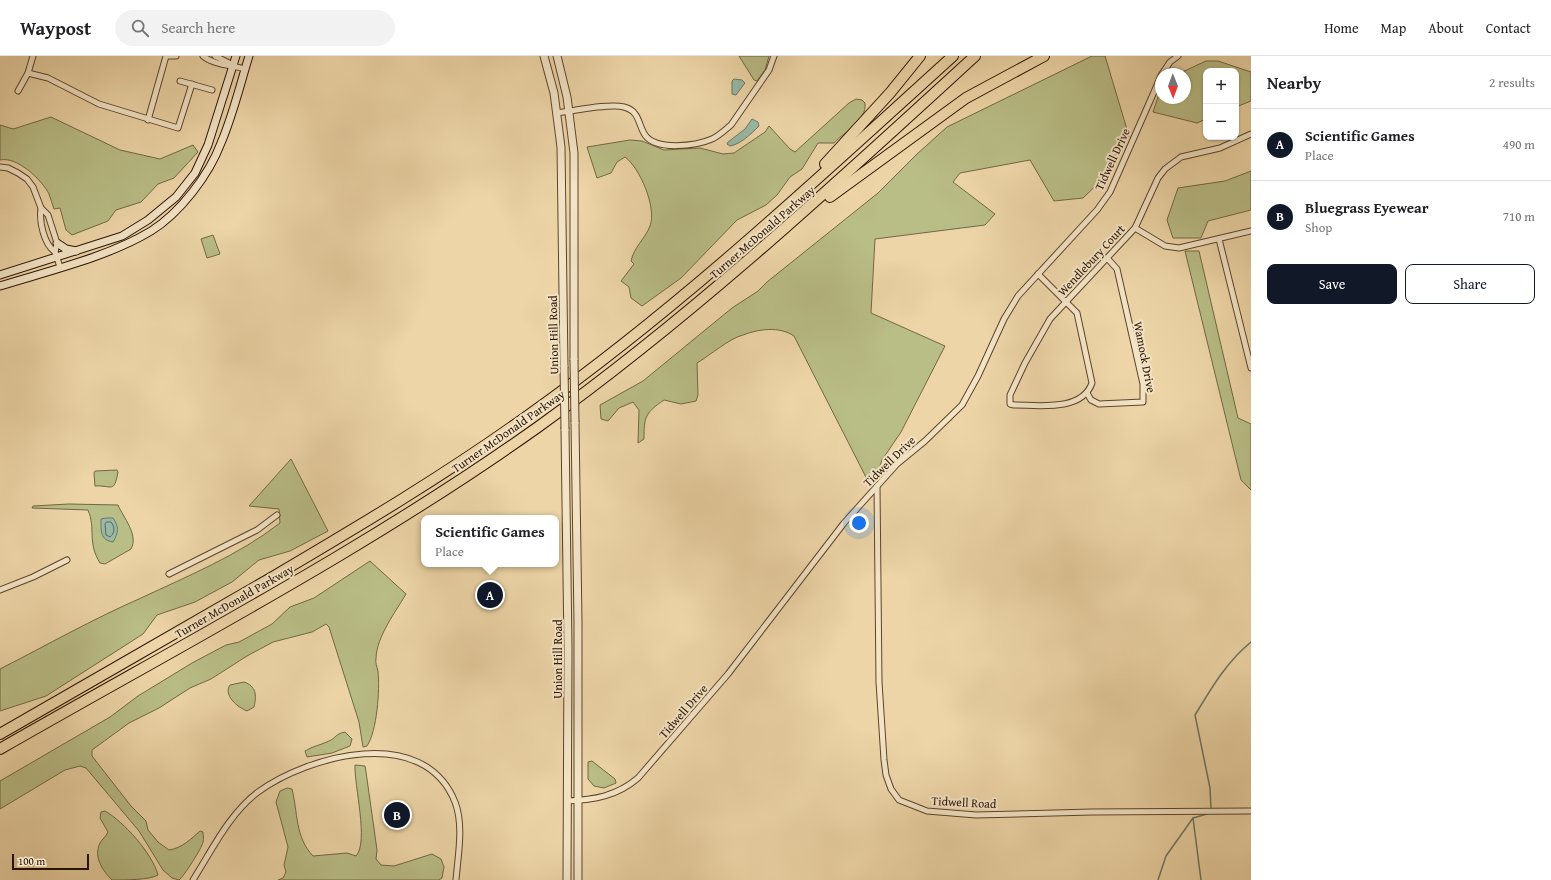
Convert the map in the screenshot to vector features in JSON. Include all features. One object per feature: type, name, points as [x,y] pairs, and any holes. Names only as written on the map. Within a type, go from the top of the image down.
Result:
[{"type":"highway","points":[[785,208],[890,93],[920,56]]},
{"type":"highway","name":"Turner McDonald Parkway","points":[[2,733],[351,531],[458,464],[533,412],[635,336],[687,294],[785,208],[953,56]]},
{"type":"highway","name":"Turner McDonald Parkway","points":[[0,749],[357,545],[493,458],[544,423],[639,352],[789,226],[975,56]]},
{"type":"highway","points":[[789,226],[966,98],[1044,56]]},
{"type":"highway","points":[[0,757],[117,682]]},
{"type":"street","points":[[18,91],[28,73],[33,56]]},
{"type":"street","points":[[148,120],[167,56],[176,56]]},
{"type":"street","points":[[203,56],[226,65],[233,65]]},
{"type":"street","points":[[214,56],[245,69]]},
{"type":"street","points":[[0,275],[56,254],[76,251],[122,236],[148,220],[176,197],[195,172],[208,146],[236,56]]},
{"type":"street","points":[[0,286],[123,246],[152,231],[180,206],[201,181],[221,143],[249,56]]},
{"type":"street","name":"Union Hill Road","points":[[544,56],[554,93],[557,113],[561,147],[563,192],[568,648],[567,880]]},
{"type":"street","name":"Union Hill Road","points":[[557,56],[569,111],[573,140],[575,197],[574,360],[578,614],[578,880]]},
{"type":"street","points":[[557,113],[624,107],[636,115],[640,121],[644,135],[656,144],[690,145],[704,142],[724,132],[732,125],[769,70],[774,56]]},
{"type":"street","name":"Tidwell Drive","points":[[1166,68],[1170,62],[1178,56]]},
{"type":"street","points":[[28,73],[48,78],[100,104],[178,128],[192,84]]},
{"type":"street","points":[[180,81],[212,90]]},
{"type":"street","name":"Tidwell Drive","points":[[567,801],[596,799],[617,792],[628,786],[643,773],[728,674],[844,523],[876,486],[897,464],[925,441],[962,405],[978,376],[1004,319],[1018,296],[1097,210],[1110,192],[1155,91]]},
{"type":"street","name":"Wendlebury Court","points":[[1087,393],[1072,402],[1058,405],[1010,404],[1010,395],[1036,341],[1050,319],[1135,228],[1158,178],[1165,168],[1181,157],[1220,148],[1251,134]]},
{"type":"street","points":[[0,167],[8,168],[27,179],[32,187],[41,208],[48,215],[57,243],[56,254],[60,267]]},
{"type":"street","points":[[41,208],[40,217],[48,247],[56,254]]},
{"type":"street","points":[[1135,228],[1159,243],[1172,247],[1186,247],[1251,231]]},
{"type":"street","points":[[1219,239],[1251,368]]},
{"type":"street","points":[[57,243],[76,251]]},
{"type":"street","name":"Wamock Drive","points":[[1087,393],[1091,400],[1100,404],[1143,402],[1143,384],[1117,269],[1107,258]]},
{"type":"street","points":[[1038,274],[1067,301],[1077,313],[1092,377],[1092,383],[1087,393]]},
{"type":"street","name":"Tidwell Road","points":[[876,486],[879,682],[884,760],[886,775],[899,800],[927,811],[976,815],[1092,812],[1251,811]]},
{"type":"street","points":[[169,574],[257,530],[277,515]]},
{"type":"street","points":[[0,590],[33,577],[67,560]]},
{"type":"street","points":[[194,880],[225,829],[257,792],[286,775],[313,764],[380,753],[399,754],[419,762],[435,773],[449,790],[456,806],[459,823],[456,880]]},
{"type":"green space","points":[[739,56],[769,56],[765,70],[757,81],[754,80]]},
{"type":"green space","points":[[1092,56],[1105,56],[1129,136],[1114,158],[1107,175],[1083,198],[1054,201],[1030,160],[960,173],[953,182],[995,214],[985,225],[875,239],[871,313],[945,346],[901,432],[882,460],[872,489],[794,336],[782,331],[762,330],[738,337],[726,343],[697,363],[698,395],[696,401],[681,404],[664,400],[649,412],[644,425],[644,439],[638,443],[639,410],[633,402],[619,408],[608,421],[601,419],[600,405],[643,381],[732,308],[758,291],[767,282],[878,193],[947,127]]},
{"type":"green space","points":[[1206,61],[1218,61],[1239,68],[1203,68],[1203,120],[1197,123],[1153,112],[1156,104],[1191,104],[1191,68]]},
{"type":"green space","points":[[1239,68],[1251,72],[1251,101],[1239,106]]},
{"type":"green space","points":[[856,99],[862,100],[865,103],[863,115],[859,120],[834,143],[818,143],[802,169],[790,177],[777,195],[766,205],[737,220],[681,278],[642,306],[631,298],[629,287],[621,281],[634,264],[631,261],[632,256],[650,226],[652,218],[649,199],[646,189],[636,170],[631,162],[625,157],[617,162],[611,173],[597,178],[587,147],[630,140],[642,141],[664,150],[700,148],[723,154],[734,153],[765,132],[769,126],[790,149],[795,152],[849,103]]},
{"type":"green space","points":[[51,117],[120,150],[160,159],[193,145],[198,152],[174,178],[158,184],[141,202],[116,210],[108,221],[72,235],[66,230],[60,208],[54,209],[49,194],[41,182],[21,165],[7,160],[0,160],[0,125],[13,129]]},
{"type":"green space","points":[[1251,171],[1251,210],[1208,221],[1201,238],[1173,238],[1167,220],[1178,188],[1225,181]]},
{"type":"green space","points":[[213,235],[220,254],[207,258],[201,239]]},
{"type":"green space","points":[[1185,251],[1199,251],[1238,418],[1251,424],[1251,490],[1241,480]]},
{"type":"green space","points":[[291,459],[328,531],[290,551],[259,560],[232,582],[195,602],[157,615],[143,634],[46,696],[0,711],[0,669],[70,632],[213,564],[248,545],[280,523],[279,509],[249,506]]},
{"type":"green space","points":[[117,470],[117,479],[113,486],[95,486],[95,471]]},
{"type":"green space","points":[[69,504],[118,505],[132,532],[133,544],[131,549],[105,564],[100,563],[94,549],[88,510],[32,508],[33,506]]},
{"type":"green space","points":[[370,561],[406,594],[387,625],[377,650],[376,661],[379,689],[377,710],[373,731],[367,746],[363,747],[359,722],[329,627],[326,624],[312,632],[273,642],[247,656],[211,679],[190,688],[159,708],[129,723],[92,750],[92,756],[131,806],[146,821],[148,830],[158,842],[169,850],[174,849],[190,840],[200,831],[203,832],[203,841],[200,850],[189,868],[179,880],[172,878],[163,870],[139,831],[86,768],[80,766],[65,770],[0,809],[0,781],[110,717],[138,696],[192,663],[226,645],[239,642],[272,624],[290,607],[314,598]]},
{"type":"green space","points":[[244,682],[251,686],[255,692],[254,707],[247,711],[235,704],[228,693],[230,685]]},
{"type":"green space","points":[[345,732],[352,739],[350,746],[332,753],[307,757],[305,751],[329,741]]},
{"type":"green space","points":[[592,761],[615,779],[616,783],[604,788],[594,786],[588,779],[588,762]]},
{"type":"green space","points":[[355,765],[365,766],[377,850],[376,859],[381,865],[394,866],[432,854],[441,859],[444,867],[442,878],[439,880],[278,880],[283,878],[286,872],[284,865],[288,847],[276,802],[280,791],[287,788],[292,789],[300,833],[307,849],[313,856],[347,853],[356,856],[360,849],[361,826]]},
{"type":"green space","points":[[105,811],[129,830],[144,848],[155,866],[158,875],[143,879],[112,880],[102,868],[98,858],[98,848],[108,832],[100,818],[101,812]]},
{"type":"water","points":[[734,79],[742,80],[745,83],[736,95],[732,94],[732,81]]},
{"type":"water","points":[[752,119],[758,122],[759,126],[742,141],[730,146],[727,144],[745,129]]},
{"type":"water","points":[[113,518],[117,527],[117,532],[113,542],[103,537],[102,534],[101,519]]},
{"type":"waterway","points":[[1211,809],[1210,788],[1195,715],[1213,685],[1234,658],[1251,642]]},
{"type":"waterway","points":[[1158,880],[1166,856],[1193,818],[1207,814]]},
{"type":"waterway","points":[[1193,818],[1201,880]]},
{"type":"place","name":"Scientific Games","points":[[490,595]]},
{"type":"place","name":"Bluegrass Eyewear","points":[[397,815]]}]
